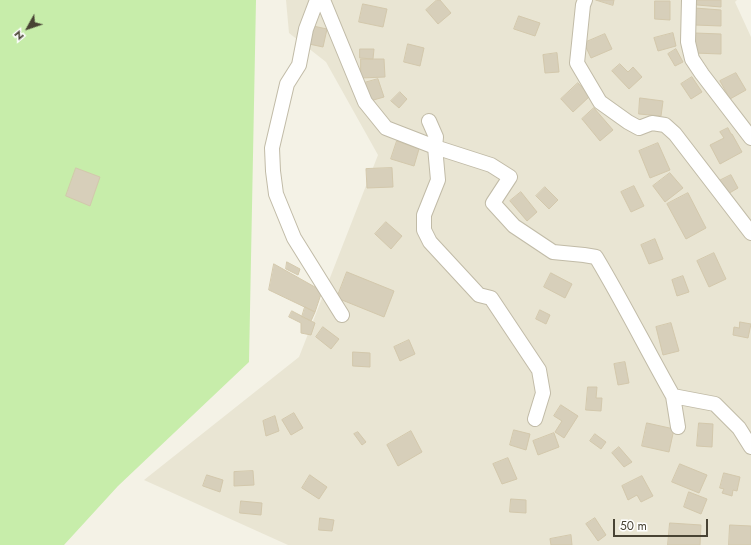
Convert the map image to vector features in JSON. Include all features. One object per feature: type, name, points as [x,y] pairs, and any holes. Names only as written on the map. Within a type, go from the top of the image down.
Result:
[{"type":"street","points":[[317,0],[306,29],[299,65],[287,84],[272,148],[273,171],[276,194],[294,238],[342,315]]},
{"type":"street","points":[[323,0],[365,102],[386,128],[435,147],[491,165],[510,176],[493,203],[514,226],[552,252],[584,254],[596,257],[674,396],[678,427]]},
{"type":"street","points":[[585,0],[583,5],[577,64],[600,102],[628,122],[640,128],[652,123],[665,125],[675,134],[751,233]]},
{"type":"street","points":[[689,0],[688,42],[692,58],[702,74],[751,138]]},
{"type":"street","points":[[429,121],[436,137],[435,147],[438,180],[424,215],[424,230],[430,242],[479,295],[491,298],[539,370],[543,393],[535,419]]},
{"type":"street","points":[[674,396],[715,404],[739,428],[751,447]]},
{"type":"shaded area","points":[[286,0],[737,0],[735,2],[751,37],[751,545],[288,545],[144,480],[299,357],[378,155],[326,62],[289,33]]},
{"type":"green space","points":[[0,0],[256,0],[249,362],[118,486],[64,545],[0,545]]},
{"type":"building","points":[[437,0],[440,0],[451,13],[438,24],[426,10]]},
{"type":"building","points":[[596,0],[614,0],[613,5]]},
{"type":"building","points":[[697,0],[721,0],[721,7],[697,5]]},
{"type":"building","points":[[655,1],[670,1],[670,20],[655,19]]},
{"type":"building","points":[[363,4],[387,9],[383,27],[359,22]]},
{"type":"building","points":[[695,8],[721,10],[721,26],[695,25]]},
{"type":"building","points":[[519,16],[540,23],[535,36],[514,29]]},
{"type":"building","points":[[313,26],[327,29],[323,47],[309,44]]},
{"type":"building","points":[[673,33],[676,46],[658,51],[654,38]]},
{"type":"building","points":[[695,33],[721,34],[721,54],[694,53]]},
{"type":"building","points":[[605,34],[612,49],[591,58],[584,43]]},
{"type":"building","points":[[408,44],[424,48],[420,66],[404,62]]},
{"type":"building","points":[[360,49],[374,49],[373,59],[360,58]]},
{"type":"building","points":[[676,49],[683,62],[675,66],[668,54]]},
{"type":"building","points":[[557,53],[559,72],[545,73],[543,55]]},
{"type":"building","points":[[361,59],[384,59],[385,77],[361,78]]},
{"type":"building","points":[[620,64],[628,72],[633,67],[642,77],[629,89],[612,71]]},
{"type":"building","points":[[736,73],[746,90],[730,99],[720,81]]},
{"type":"building","points":[[692,77],[702,92],[691,99],[681,84]]},
{"type":"building","points":[[378,79],[384,97],[370,101],[364,83]]},
{"type":"building","points":[[578,83],[590,96],[573,112],[561,99]]},
{"type":"building","points":[[400,92],[407,99],[399,108],[391,101]]},
{"type":"building","points":[[640,98],[663,101],[661,116],[639,114]]},
{"type":"building","points":[[594,108],[613,130],[600,141],[582,119]]},
{"type":"building","points":[[728,128],[742,152],[720,164],[710,145],[724,138],[720,132]]},
{"type":"building","points":[[397,141],[419,149],[414,166],[391,159]]},
{"type":"building","points":[[658,143],[670,170],[650,178],[639,151]]},
{"type":"building","points":[[76,168],[100,177],[90,206],[66,196]]},
{"type":"building","points":[[392,168],[393,187],[367,188],[366,169]]},
{"type":"building","points":[[670,173],[683,188],[665,202],[653,186]]},
{"type":"building","points":[[731,175],[738,188],[726,195],[719,181]]},
{"type":"building","points":[[634,186],[644,206],[631,212],[621,192]]},
{"type":"building","points":[[545,187],[558,200],[549,209],[536,196]]},
{"type":"building","points":[[521,192],[537,212],[527,221],[510,201]]},
{"type":"building","points":[[688,193],[706,228],[686,239],[667,204]]},
{"type":"building","points":[[386,222],[402,236],[391,249],[375,234]]},
{"type":"building","points":[[655,239],[663,259],[649,264],[641,245]]},
{"type":"building","points":[[714,253],[726,279],[709,287],[697,261]]},
{"type":"building","points":[[287,262],[300,269],[298,275],[286,269]]},
{"type":"building","points":[[274,264],[322,291],[315,312],[269,290]]},
{"type":"building","points":[[347,272],[394,291],[384,317],[337,298]]},
{"type":"building","points":[[551,273],[572,284],[565,298],[544,287]]},
{"type":"building","points":[[683,276],[689,292],[677,296],[672,280]]},
{"type":"building","points":[[305,307],[315,312],[311,321],[302,317]]},
{"type":"building","points":[[540,310],[550,315],[546,324],[536,319]]},
{"type":"building","points":[[292,311],[315,323],[311,335],[301,333],[301,323],[289,317]]},
{"type":"building","points":[[740,322],[751,324],[748,338],[733,335],[734,327],[739,328]]},
{"type":"building","points":[[671,323],[679,351],[663,355],[656,327]]},
{"type":"building","points":[[323,327],[339,339],[331,349],[316,337]]},
{"type":"building","points":[[409,340],[415,354],[400,361],[394,347]]},
{"type":"building","points":[[353,352],[370,353],[370,367],[353,366]]},
{"type":"building","points":[[625,362],[629,383],[618,385],[614,364]]},
{"type":"building","points":[[588,387],[597,387],[596,398],[602,398],[601,411],[586,410]]},
{"type":"building","points":[[561,405],[578,416],[564,438],[555,432],[562,421],[554,416]]},
{"type":"building","points":[[294,413],[303,428],[291,435],[282,420]]},
{"type":"building","points":[[275,416],[279,431],[266,436],[263,421]]},
{"type":"building","points":[[647,423],[674,429],[669,452],[642,446]]},
{"type":"building","points":[[699,423],[713,424],[712,447],[697,446]]},
{"type":"building","points":[[514,430],[530,434],[526,450],[510,445]]},
{"type":"building","points":[[411,431],[422,452],[398,466],[387,445]]},
{"type":"building","points":[[358,432],[366,442],[362,445],[354,434]]},
{"type":"building","points":[[554,433],[559,447],[538,455],[533,441]]},
{"type":"building","points":[[595,434],[606,442],[601,449],[590,441]]},
{"type":"building","points":[[619,447],[632,462],[624,467],[612,453]]},
{"type":"building","points":[[508,458],[517,479],[502,484],[493,464]]},
{"type":"building","points":[[680,464],[707,475],[699,493],[672,482]]},
{"type":"building","points":[[253,471],[254,485],[234,486],[234,472]]},
{"type":"building","points":[[724,473],[740,477],[737,491],[733,490],[732,496],[722,493],[724,489],[720,488]]},
{"type":"building","points":[[207,475],[223,480],[220,492],[203,486]]},
{"type":"building","points":[[310,475],[327,487],[319,499],[302,488]]},
{"type":"building","points":[[642,476],[653,496],[641,502],[637,495],[628,500],[622,486]]},
{"type":"building","points":[[689,492],[707,499],[701,514],[684,507]]},
{"type":"building","points":[[511,499],[526,500],[526,513],[510,512]]},
{"type":"building","points":[[241,501],[262,503],[261,515],[240,513]]},
{"type":"building","points":[[320,518],[334,520],[332,531],[319,530]]},
{"type":"building","points":[[595,518],[606,535],[598,541],[586,524]]},
{"type":"building","points":[[670,523],[701,525],[700,545],[668,545]]},
{"type":"building","points":[[730,525],[751,526],[751,545],[729,545]]},
{"type":"building","points":[[571,535],[572,545],[551,545],[550,539]]}]
